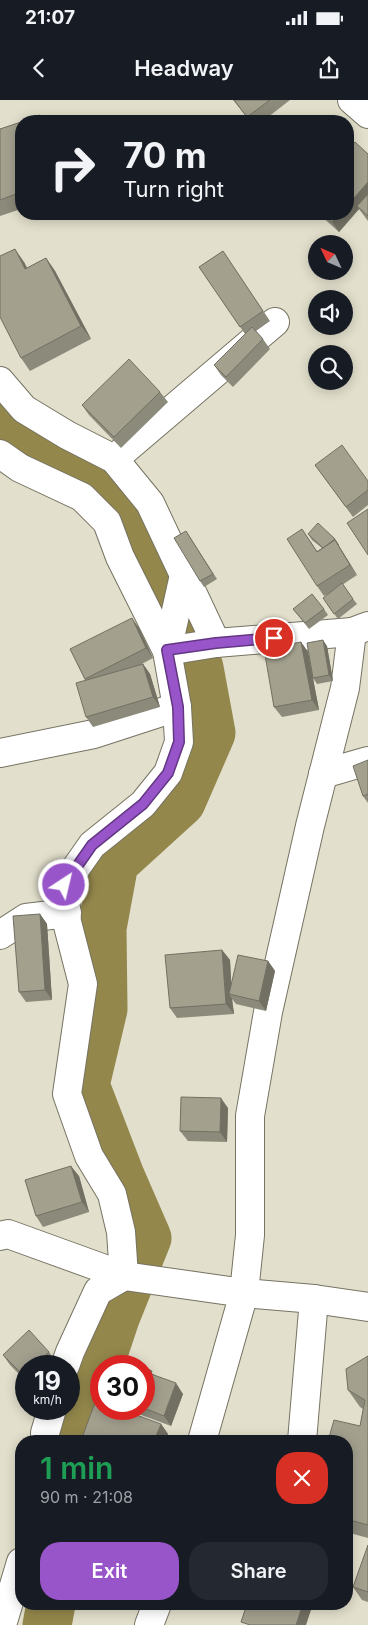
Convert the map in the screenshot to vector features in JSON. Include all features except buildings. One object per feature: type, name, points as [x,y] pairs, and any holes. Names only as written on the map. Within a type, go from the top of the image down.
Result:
[{"type":"street","points":[[352,100],[368,114]]},
{"type":"street","points":[[114,459],[275,322]]},
{"type":"street","points":[[0,381],[24,409],[114,459],[150,503],[216,643]]},
{"type":"street","points":[[0,454],[20,468],[82,497],[107,522],[120,557],[167,650],[178,707],[179,742],[168,773],[143,804],[92,845],[64,885],[67,922],[83,984],[67,1094],[89,1156],[112,1194],[121,1232],[124,1276]]},
{"type":"street","points":[[167,650],[184,574]]},
{"type":"street","points":[[167,650],[216,643],[360,629],[310,826],[270,1003],[250,1116],[250,1235],[244,1294],[204,1435]]},
{"type":"street","points":[[0,753],[94,734],[178,707]]},
{"type":"street","points":[[323,774],[368,761]]},
{"type":"street","points":[[0,935],[26,918],[67,912]]},
{"type":"street","points":[[0,1236],[8,1234],[124,1276],[244,1294],[314,1299],[368,1307]]},
{"type":"street","points":[[69,1355],[98,1291],[124,1276]]},
{"type":"street","points":[[303,1435],[314,1299]]},
{"type":"street","points":[[45,1435],[49,1420]]},
{"type":"street","points":[[2,1625],[15,1582]]},
{"type":"street","points":[[149,1625],[155,1610]]},
{"type":"waterway","points":[[0,422],[62,455],[128,506],[176,605],[199,668],[211,733],[181,802],[114,863],[102,928],[103,1009],[85,1085],[120,1176],[147,1238],[115,1318],[87,1402],[81,1435]]},
{"type":"waterway","points":[[47,1625],[50,1610]]},
{"type":"route","points":[[64,885],[92,845],[143,804],[168,773],[179,742],[178,707],[167,650],[274,638]]}]
